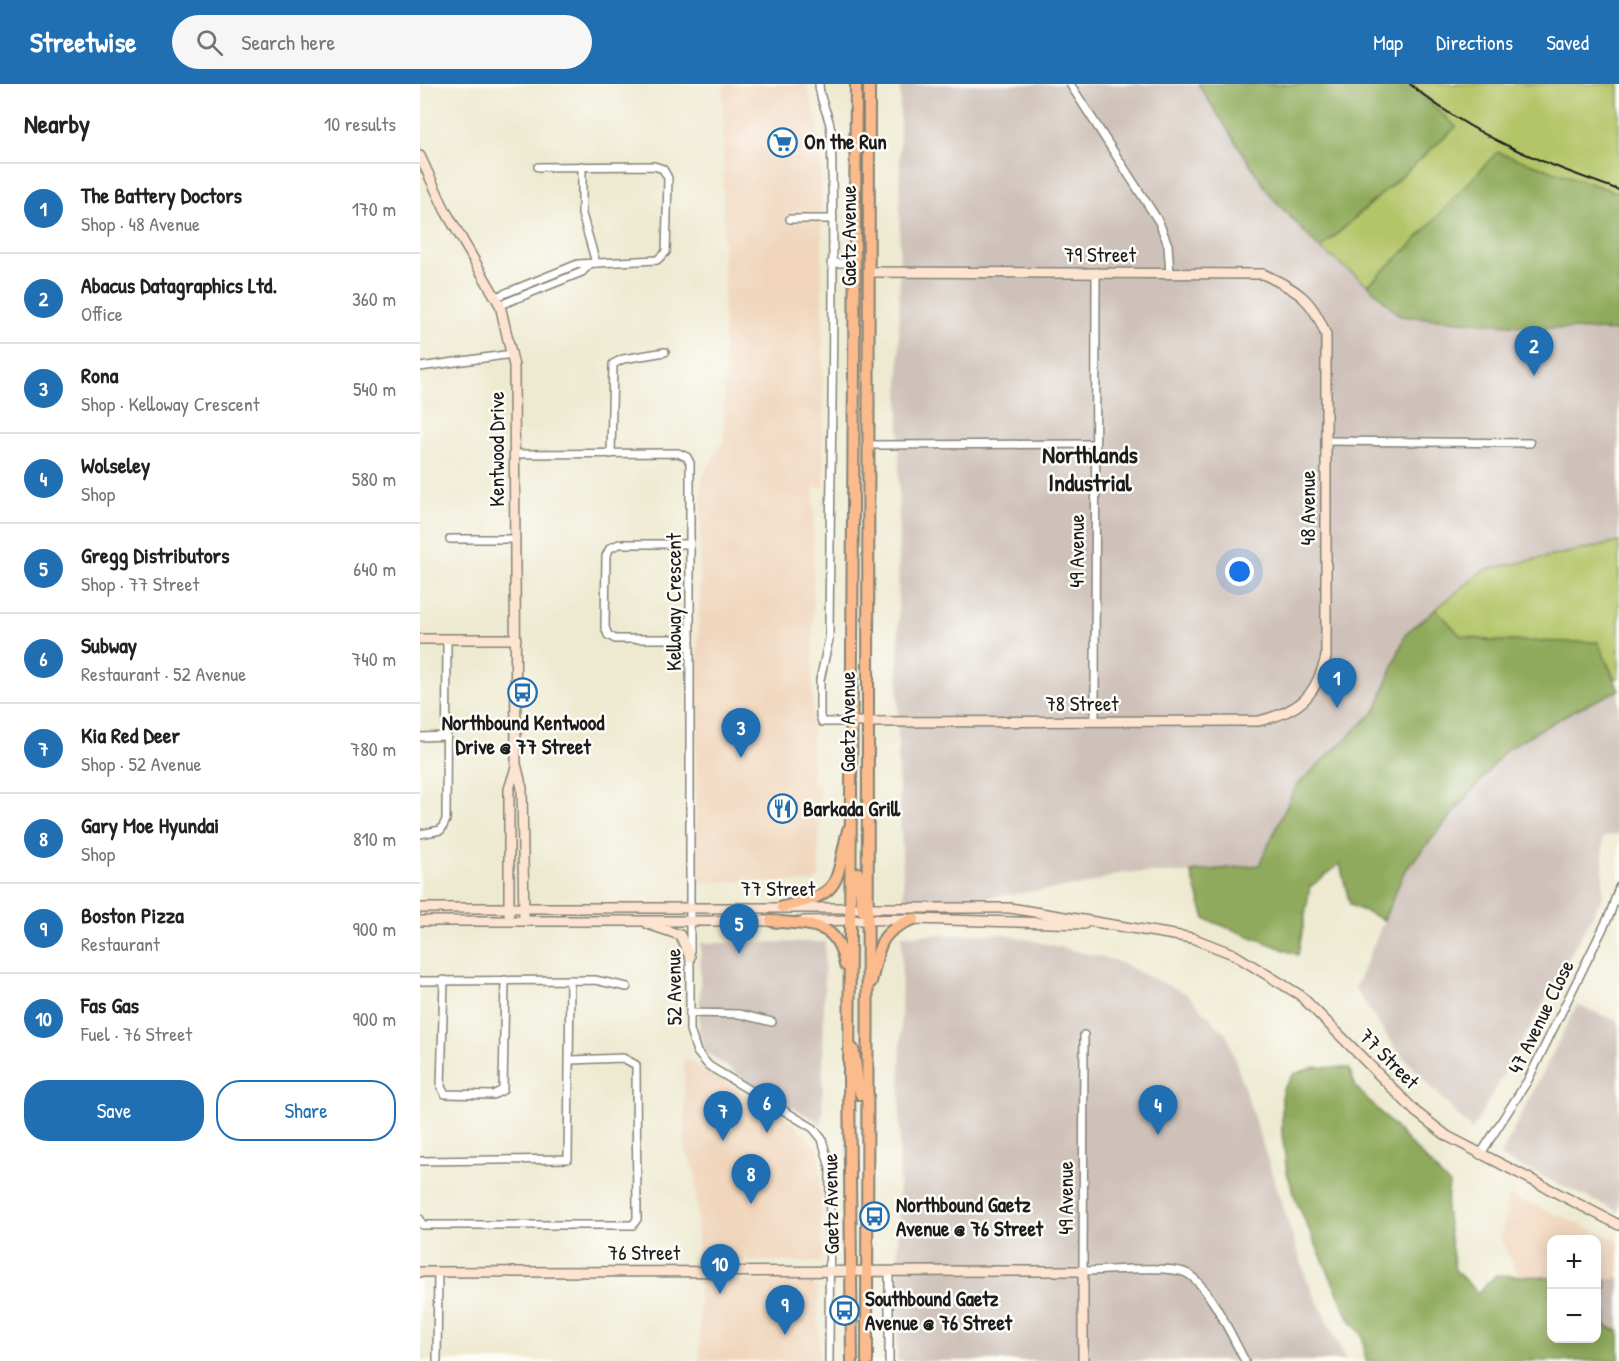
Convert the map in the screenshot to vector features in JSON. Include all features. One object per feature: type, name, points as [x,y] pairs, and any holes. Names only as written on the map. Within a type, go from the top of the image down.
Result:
[{"type":"main road","name":"Gaetz Avenue","points":[[856,84],[853,810],[860,907],[867,920],[867,1361]]},
{"type":"main road","name":"Gaetz Avenue","points":[[852,1361],[850,920],[860,907],[867,722],[869,84]]},
{"type":"main road","points":[[782,907],[818,898],[830,890],[835,881],[853,810]]},
{"type":"main road","points":[[867,996],[885,936],[891,929],[914,919]]},
{"type":"main road","points":[[771,921],[824,929],[837,937],[843,951],[850,992]]},
{"type":"main road","points":[[850,1038],[858,1068],[859,1091],[861,1095],[868,1095]]},
{"type":"street","name":"Gaetz Avenue","points":[[819,84],[820,95],[830,126],[831,142],[829,639],[820,680],[820,716],[822,722],[854,722]]},
{"type":"street","points":[[1070,84],[1159,222],[1168,245],[1170,274]]},
{"type":"street","name":"Kentwood Drive","points":[[420,156],[445,210],[498,301],[512,354],[515,377],[516,764],[522,788],[524,920]]},
{"type":"street","points":[[582,166],[582,214],[593,264]]},
{"type":"street","points":[[498,301],[578,264],[657,260],[664,256],[668,247],[668,178],[663,169],[654,166],[538,167]]},
{"type":"street","points":[[790,219],[831,219]]},
{"type":"street","points":[[831,263],[855,263]]},
{"type":"street","name":"79 Street","points":[[869,272],[1263,274],[1297,289],[1317,312]]},
{"type":"street","name":"49 Avenue","points":[[1095,722],[1096,272]]},
{"type":"street","name":"48 Avenue","points":[[1305,699],[1322,674],[1326,657],[1326,335],[1317,312]]},
{"type":"street","points":[[611,454],[613,364],[623,359],[665,352]]},
{"type":"street","points":[[420,367],[512,354]]},
{"type":"street","points":[[1326,441],[1530,443]]},
{"type":"street","points":[[869,445],[1095,444]]},
{"type":"street","name":"Kelloway Crescent","points":[[515,454],[678,453],[687,458],[691,469],[691,920]]},
{"type":"street","points":[[450,539],[515,538]]},
{"type":"street","points":[[690,544],[619,544],[610,548],[606,556],[605,627],[608,635],[615,639],[690,639]]},
{"type":"street","points":[[420,639],[516,639]]},
{"type":"street","points":[[420,834],[441,830],[446,820],[447,639]]},
{"type":"street","name":"78 Street","points":[[854,722],[1259,721],[1287,714],[1305,699]]},
{"type":"street","points":[[420,736],[447,736]]},
{"type":"street","name":"Kentwood Drive","points":[[509,914],[509,789],[516,764]]},
{"type":"street","name":"47 Avenue Close","points":[[1480,1155],[1528,1080],[1610,914],[1619,887]]},
{"type":"street","name":"77 Street","points":[[509,914],[523,907],[1010,908],[1134,926],[1192,938],[1233,954],[1300,995],[1416,1112],[1447,1136],[1619,1225]]},
{"type":"street","name":"77 Street","points":[[420,908],[509,914],[524,920],[914,919],[1134,926]]},
{"type":"street","points":[[420,921],[460,921],[469,917],[509,914]]},
{"type":"street","name":"52 Avenue","points":[[691,920],[690,1013],[694,1046],[709,1066],[805,1122],[822,1140],[830,1168],[829,1361]]},
{"type":"street","points":[[637,921],[676,932],[685,942],[690,957]]},
{"type":"street","points":[[444,980],[441,1087],[445,1094],[493,1095],[503,1090],[505,980]]},
{"type":"street","points":[[420,1161],[568,1158],[571,1060],[570,980]]},
{"type":"street","points":[[420,981],[595,980],[627,987]]},
{"type":"street","points":[[690,1013],[739,1014],[772,1022]]},
{"type":"street","name":"49 Avenue","points":[[1083,1361],[1084,1035]]},
{"type":"street","points":[[420,1219],[422,1224],[633,1225],[637,1219],[636,1065],[623,1058],[571,1060]]},
{"type":"street","points":[[1083,1271],[1171,1271],[1186,1274],[1204,1289],[1245,1361]]},
{"type":"street","name":"76 Street","points":[[420,1272],[1083,1271]]},
{"type":"street","points":[[437,1361],[438,1272]]},
{"type":"street","points":[[889,1272],[889,1361]]},
{"type":"shaded area","points":[[723,84],[806,84],[817,120],[821,152],[824,487],[814,487],[812,783],[819,784],[819,877],[814,882],[697,882],[695,786],[702,477],[724,440]]},
{"type":"shaded area","points":[[900,84],[1198,84],[1271,196],[1320,249],[1368,285],[1400,316],[1546,328],[1619,331],[1619,542],[1484,570],[1406,633],[1376,710],[1296,786],[1259,865],[1184,873],[1122,873],[1084,885],[992,897],[904,898],[898,766]]},
{"type":"shaded area","points":[[1619,690],[1619,834],[1603,837],[1603,896],[1472,1131],[1395,1048],[1355,989],[1404,872],[1508,748],[1573,711]]},
{"type":"shaded area","points":[[1004,934],[1114,960],[1187,994],[1227,1035],[1307,1280],[1346,1361],[897,1361],[902,935]]},
{"type":"shaded area","points":[[825,942],[822,1124],[747,1081],[705,1051],[699,1031],[701,943]]},
{"type":"shaded area","points":[[1577,1005],[1619,1022],[1619,1212],[1500,1157]]},
{"type":"shaded area","points":[[684,1058],[792,1122],[820,1151],[822,1262],[698,1262],[696,1175],[685,1148]]},
{"type":"shaded area","points":[[1508,1195],[1619,1240],[1619,1278],[1601,1278],[1601,1235],[1547,1235],[1547,1277],[1519,1276],[1501,1240]]},
{"type":"shaded area","points":[[1619,1278],[1619,1332],[1606,1327],[1606,1279]]},
{"type":"shaded area","points":[[699,1279],[811,1283],[818,1289],[819,1361],[700,1361]]},
{"type":"green space","points":[[1198,84],[1411,84],[1456,127],[1320,249],[1271,196]]},
{"type":"green space","points":[[1411,84],[1619,84],[1619,193],[1497,153],[1409,247],[1368,285],[1321,249],[1456,127]]},
{"type":"green space","points":[[1497,152],[1619,193],[1619,331],[1546,328],[1400,316],[1368,285],[1409,247]]},
{"type":"green space","points":[[1619,542],[1619,677],[1615,679],[1597,642],[1492,641],[1460,636],[1436,609],[1484,570]]},
{"type":"green space","points":[[1436,609],[1461,636],[1492,641],[1598,642],[1619,690],[1573,711],[1508,748],[1404,872],[1384,920],[1350,905],[1340,864],[1310,887],[1298,955],[1205,919],[1191,872],[1259,865],[1296,786],[1376,710],[1406,633]]},
{"type":"green space","points":[[1315,1067],[1349,1068],[1356,1087],[1449,1184],[1446,1210],[1455,1270],[1478,1293],[1496,1275],[1547,1277],[1547,1343],[1601,1343],[1601,1278],[1606,1279],[1606,1326],[1619,1332],[1619,1361],[1366,1361],[1362,1335],[1350,1320],[1297,1203],[1287,1172],[1282,1133],[1282,1090],[1294,1074]]},
{"type":"railway","points":[[1410,84],[1433,102],[1483,134],[1536,159],[1619,190]]},
{"type":"place","name":"On the Run","points":[[783,142]]},
{"type":"place","name":"Abacus Datagraphics Ltd.","points":[[1534,376]]},
{"type":"place","name":"Northbound Kentwood Drive @ 77 Street","points":[[523,692]]},
{"type":"place","name":"The Battery Doctors","points":[[1337,708]]},
{"type":"place","name":"Rona","points":[[741,758]]},
{"type":"place","name":"Barkada Grill","points":[[782,809]]},
{"type":"place","name":"Gregg Distributors","points":[[739,954]]},
{"type":"place","name":"Subway","points":[[767,1133]]},
{"type":"place","name":"Wolseley","points":[[1158,1135]]},
{"type":"place","name":"Kia Red Deer","points":[[723,1141]]},
{"type":"place","name":"Gary Moe Hyundai","points":[[751,1204]]},
{"type":"place","name":"Northbound Gaetz Avenue @ 76 Street","points":[[875,1217]]},
{"type":"place","name":"Fas Gas","points":[[720,1294]]},
{"type":"place","name":"Southbound Gaetz Avenue @ 76 Street","points":[[844,1311]]},
{"type":"place","name":"Boston Pizza","points":[[785,1335]]},
{"type":"district","name":"Northlands Industrial","points":[[1090,469]]}]
